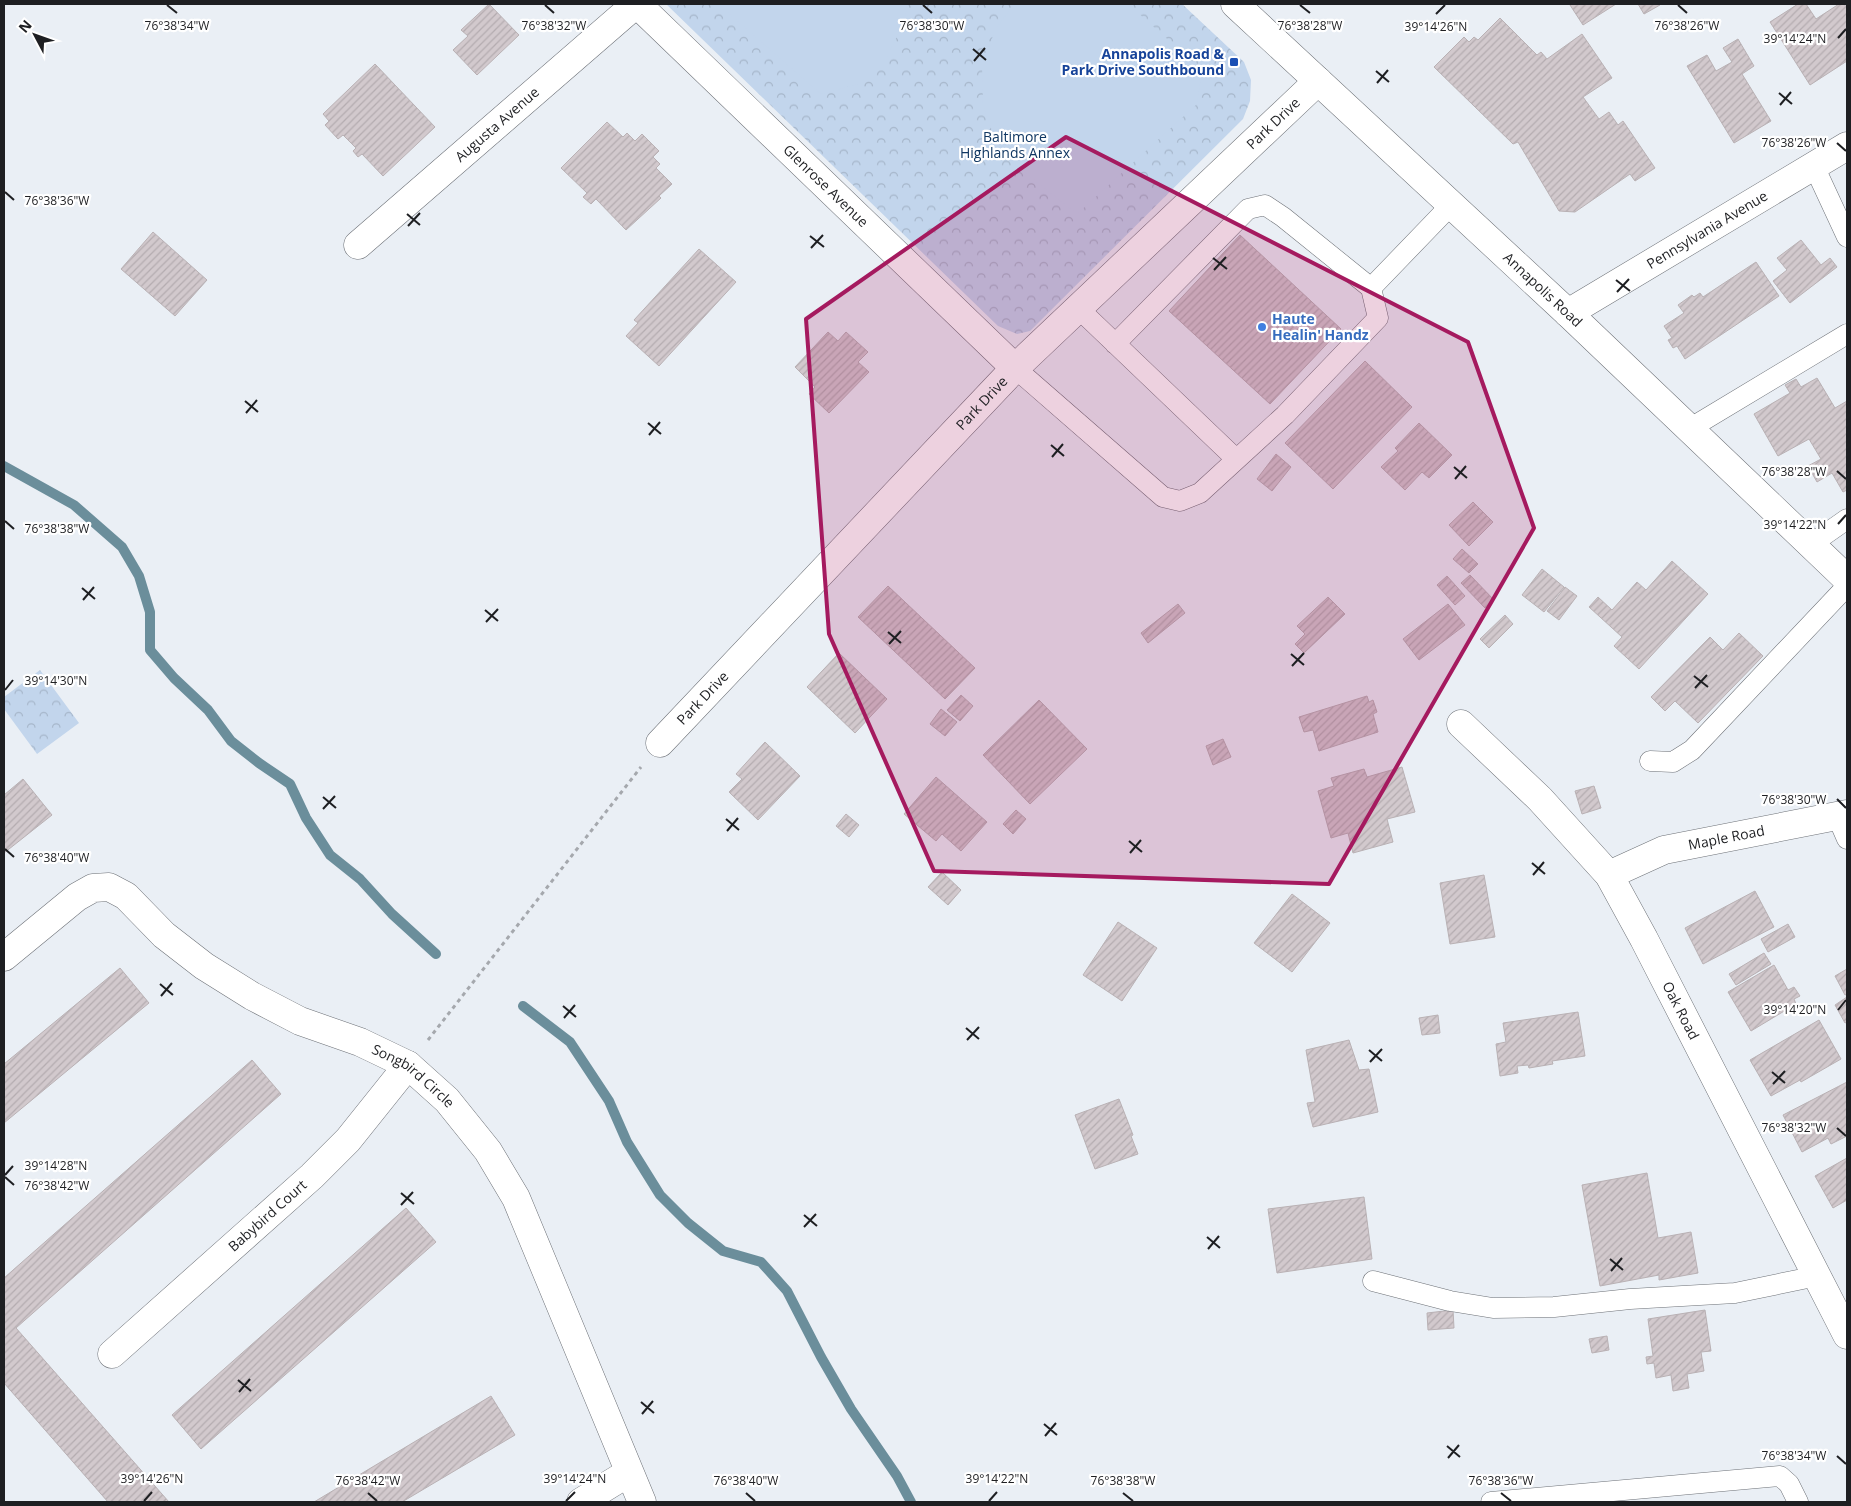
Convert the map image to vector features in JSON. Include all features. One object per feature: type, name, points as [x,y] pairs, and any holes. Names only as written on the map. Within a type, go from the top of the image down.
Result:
[{"type":"street","name":"Augusta Avenue","points":[[358,245],[636,4]]},
{"type":"street","name":"Glenrose Avenue","points":[[636,4],[1015,368]]},
{"type":"street","name":"Annapolis Road","points":[[1236,4],[1568,314],[1847,579]]},
{"type":"street","name":"Park Drive","points":[[660,743],[1015,368],[1318,81]]},
{"type":"street","name":"Pennsylvania Avenue","points":[[1568,314],[1847,146]]},
{"type":"street","name":"Oak Road","points":[[1461,724],[1540,799],[1609,875],[1649,948],[1847,1335]]},
{"type":"street","name":"Maple Road","points":[[1609,875],[1664,850],[1844,823]]},
{"type":"street","name":"Songbird Circle","points":[[4,957],[77,897],[93,888],[109,887],[126,896],[164,935],[204,966],[252,996],[300,1021],[360,1042],[408,1065],[447,1100],[488,1151],[516,1198],[628,1473],[642,1502]]},
{"type":"street","name":"Babybird Court","points":[[112,1354],[312,1176],[348,1140],[408,1065]]},
{"type":"street","points":[[581,1502],[628,1473]]},
{"type":"lane","points":[[1814,166],[1847,237]]},
{"type":"lane","points":[[1015,368],[1163,497],[1180,501],[1200,493],[1285,415],[1378,318],[1371,288],[1265,204],[1248,208],[1115,344]]},
{"type":"lane","points":[[1371,288],[1451,205]]},
{"type":"lane","points":[[1078,308],[1236,459]]},
{"type":"lane","points":[[1689,430],[1847,334]]},
{"type":"lane","points":[[1810,545],[1847,519]]},
{"type":"lane","points":[[1650,761],[1673,762],[1692,750],[1847,586]]},
{"type":"lane","points":[[1373,1281],[1450,1301],[1485,1307],[1554,1308],[1630,1299],[1736,1293],[1817,1276]]},
{"type":"lane","points":[[1491,1502],[1780,1476],[1789,1484],[1798,1502]]},
{"type":"path","points":[[408,1065],[660,743]]},
{"type":"highlighted area","points":[[1066,137],[1468,342],[1534,528],[1329,884],[934,871],[829,634],[806,319]]},
{"type":"green space","name":"Baltimore Highlands Annex","points":[[666,4],[1182,4],[1244,62],[1251,80],[1250,101],[1243,119],[1030,331],[1017,334],[998,326]]},
{"type":"green space","points":[[718,4],[907,4],[905,20],[886,59],[862,83],[821,94]]},
{"type":"green space","points":[[1014,4],[1128,4],[1202,70],[1197,104],[1077,214],[1014,164],[994,137],[983,105],[982,66],[995,30]]},
{"type":"green space","points":[[40,670],[79,723],[37,754],[4,709],[4,697]]},
{"type":"building","points":[[489,4],[519,35],[477,75],[453,50],[468,36],[461,30]]},
{"type":"building","points":[[1616,4],[1583,25],[1570,5]]},
{"type":"building","points":[[1638,4],[1659,4],[1660,5],[1644,14]]},
{"type":"building","points":[[1798,4],[1806,4],[1816,19],[1839,4],[1844,4],[1847,8],[1847,61],[1810,85],[1770,22]]},
{"type":"building","points":[[1500,18],[1537,55],[1541,52],[1547,59],[1582,34],[1612,78],[1583,97],[1599,119],[1609,112],[1618,125],[1623,121],[1655,168],[1635,181],[1630,174],[1575,212],[1559,211],[1518,142],[1513,144],[1434,67],[1464,37],[1469,42],[1474,37],[1478,40]]},
{"type":"building","points":[[1738,39],[1754,66],[1742,74],[1771,121],[1734,143],[1687,66],[1707,55],[1716,71],[1732,62],[1723,48]]},
{"type":"building","points":[[375,64],[435,127],[383,176],[362,154],[358,157],[353,151],[356,148],[343,135],[338,139],[325,125],[329,121],[323,114]]},
{"type":"building","points":[[607,122],[623,137],[627,133],[635,141],[642,134],[659,151],[653,157],[660,164],[656,168],[672,184],[659,196],[661,198],[626,230],[596,199],[591,204],[583,197],[587,193],[561,168]]},
{"type":"building","points":[[153,232],[207,280],[175,316],[121,269]]},
{"type":"building","points":[[1240,235],[1341,329],[1270,404],[1169,311]]},
{"type":"building","points":[[1801,240],[1821,265],[1830,258],[1837,267],[1790,303],[1773,281],[1787,270],[1777,258]]},
{"type":"building","points":[[699,249],[736,282],[659,366],[626,336],[638,323],[634,320]]},
{"type":"building","points":[[1756,262],[1779,296],[1685,359],[1677,346],[1673,348],[1668,340],[1672,338],[1664,326],[1684,313],[1678,305],[1692,295],[1694,297],[1700,293],[1703,297]]},
{"type":"building","points":[[828,332],[838,341],[846,332],[868,352],[858,362],[869,372],[829,413],[809,394],[815,387],[795,367]]},
{"type":"building","points":[[1365,361],[1412,407],[1333,489],[1285,443]]},
{"type":"building","points":[[1817,378],[1835,408],[1847,401],[1847,490],[1843,492],[1832,473],[1817,482],[1808,466],[1821,459],[1809,439],[1778,456],[1754,414],[1790,393],[1785,385],[1796,379],[1801,387]]},
{"type":"building","points":[[1419,423],[1452,455],[1429,478],[1422,472],[1405,490],[1381,467],[1398,451],[1395,448]]},
{"type":"building","points":[[1276,454],[1291,467],[1272,491],[1257,479]]},
{"type":"building","points":[[1473,502],[1493,522],[1469,546],[1449,525]]},
{"type":"building","points":[[1462,549],[1478,564],[1469,573],[1453,559]]},
{"type":"building","points":[[1672,561],[1708,594],[1639,669],[1614,646],[1622,637],[1589,607],[1598,597],[1612,610],[1637,582],[1646,590]]},
{"type":"building","points":[[1542,569],[1564,587],[1544,612],[1522,595]]},
{"type":"building","points":[[1470,575],[1494,600],[1485,608],[1461,583]]},
{"type":"building","points":[[1447,576],[1465,596],[1455,605],[1437,585]]},
{"type":"building","points":[[888,586],[975,668],[945,699],[858,617]]},
{"type":"building","points":[[1565,587],[1577,596],[1559,620],[1547,611]]},
{"type":"building","points":[[1328,597],[1345,614],[1304,653],[1295,644],[1305,634],[1297,626]]},
{"type":"building","points":[[1178,604],[1185,613],[1148,643],[1141,633]]},
{"type":"building","points":[[1448,604],[1465,625],[1419,660],[1403,639]]},
{"type":"building","points":[[1505,615],[1513,624],[1489,648],[1480,639]]},
{"type":"building","points":[[1739,633],[1763,656],[1698,723],[1675,701],[1665,711],[1651,697],[1710,637],[1723,650]]},
{"type":"building","points":[[839,653],[887,699],[855,733],[807,687]]},
{"type":"building","points":[[961,695],[973,706],[960,721],[947,710]]},
{"type":"building","points":[[1367,696],[1369,702],[1373,700],[1377,712],[1373,714],[1378,732],[1319,751],[1313,730],[1304,732],[1299,717]]},
{"type":"building","points":[[1039,700],[1087,749],[1030,804],[983,755]]},
{"type":"building","points":[[941,709],[957,722],[945,736],[930,724]]},
{"type":"building","points":[[1223,739],[1231,757],[1213,765],[1206,746]]},
{"type":"building","points":[[765,742],[800,776],[758,820],[729,792],[742,779],[736,774]]},
{"type":"building","points":[[1402,767],[1415,812],[1387,819],[1393,842],[1353,853],[1348,833],[1331,838],[1318,791],[1334,786],[1331,778],[1364,769],[1367,777]]},
{"type":"building","points":[[936,777],[987,822],[961,851],[942,834],[936,841],[904,814]]},
{"type":"building","points":[[23,779],[52,815],[4,853],[4,795]]},
{"type":"building","points":[[1594,786],[1601,808],[1582,814],[1575,791]]},
{"type":"building","points":[[1016,810],[1026,819],[1013,834],[1003,824]]},
{"type":"building","points":[[846,814],[859,825],[849,837],[836,826]]},
{"type":"building","points":[[942,872],[961,890],[948,905],[928,887]]},
{"type":"building","points":[[1484,875],[1495,937],[1450,944],[1440,883]]},
{"type":"building","points":[[1755,891],[1774,927],[1703,964],[1685,928]]},
{"type":"building","points":[[1292,894],[1330,923],[1292,972],[1254,943]]},
{"type":"building","points":[[1118,922],[1157,948],[1122,1001],[1083,975]]},
{"type":"building","points":[[1788,924],[1795,937],[1768,952],[1761,939]]},
{"type":"building","points":[[1764,953],[1771,964],[1736,985],[1729,974]]},
{"type":"building","points":[[1774,965],[1788,990],[1794,987],[1800,996],[1794,999],[1796,1004],[1751,1031],[1728,992]]},
{"type":"building","points":[[120,968],[149,1003],[4,1123],[4,1064]]},
{"type":"building","points":[[1847,969],[1847,994],[1845,995],[1835,976]]},
{"type":"building","points":[[1847,997],[1847,1022],[1845,1023],[1835,1005]]},
{"type":"building","points":[[1578,1012],[1585,1056],[1552,1061],[1553,1064],[1529,1068],[1528,1065],[1517,1066],[1518,1073],[1500,1076],[1496,1044],[1506,1042],[1503,1023]]},
{"type":"building","points":[[1438,1015],[1440,1033],[1422,1035],[1419,1018]]},
{"type":"building","points":[[1819,1020],[1841,1059],[1801,1082],[1800,1080],[1771,1096],[1750,1060]]},
{"type":"building","points":[[1349,1040],[1359,1070],[1369,1069],[1378,1112],[1313,1127],[1307,1103],[1315,1102],[1306,1050]]},
{"type":"building","points":[[252,1060],[281,1094],[16,1328],[169,1502],[108,1502],[4,1383],[4,1278]]},
{"type":"building","points":[[1847,1082],[1847,1136],[1831,1144],[1828,1138],[1802,1152],[1783,1115]]},
{"type":"building","points":[[1119,1099],[1138,1154],[1095,1169],[1075,1115]]},
{"type":"building","points":[[1847,1158],[1847,1200],[1833,1208],[1815,1176]]},
{"type":"building","points":[[1647,1173],[1658,1238],[1691,1232],[1698,1273],[1659,1280],[1659,1275],[1600,1286],[1582,1185]]},
{"type":"building","points":[[1364,1197],[1372,1259],[1277,1273],[1268,1209]]},
{"type":"building","points":[[406,1208],[436,1242],[201,1449],[172,1415]]},
{"type":"building","points":[[1453,1310],[1454,1328],[1428,1330],[1427,1313]]},
{"type":"building","points":[[1705,1310],[1711,1351],[1701,1352],[1704,1371],[1687,1374],[1689,1388],[1673,1391],[1671,1375],[1656,1378],[1654,1363],[1647,1364],[1646,1357],[1653,1356],[1648,1319]]},
{"type":"building","points":[[1607,1336],[1609,1350],[1592,1353],[1589,1339]]},
{"type":"building","points":[[491,1396],[515,1435],[402,1502],[314,1502]]},
{"type":"waterway","points":[[4,466],[74,505],[122,547],[139,576],[150,612],[150,650],[174,678],[208,710],[231,741],[290,784],[306,818],[330,855],[360,879],[392,914],[436,954]]},
{"type":"waterway","points":[[523,1006],[570,1042],[609,1101],[627,1142],[660,1195],[688,1223],[723,1251],[761,1262],[787,1291],[821,1357],[851,1409],[897,1476],[911,1502]]},
{"type":"place","name":"Annapolis Road & Park Drive Southbound","points":[[1234,62]]},
{"type":"place","name":"Haute Healin' Handz","points":[[1262,327]]}]
